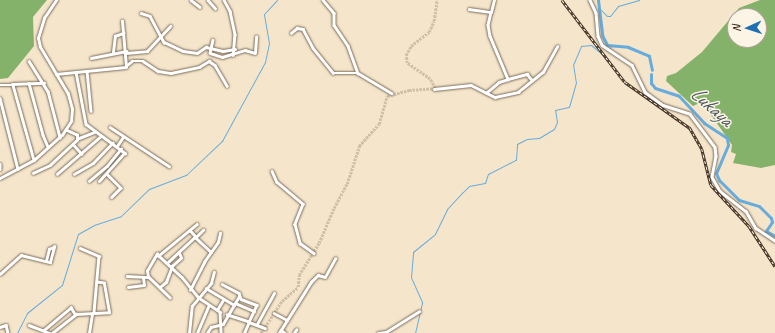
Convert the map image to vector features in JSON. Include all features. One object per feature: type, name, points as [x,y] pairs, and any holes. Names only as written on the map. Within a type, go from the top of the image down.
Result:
[{"type":"street","points":[[0,178],[34,160],[60,137],[66,130],[71,118],[71,106],[66,89],[40,48],[38,38],[44,18],[56,0]]},
{"type":"street","points":[[191,0],[200,7]]},
{"type":"street","points":[[208,0],[215,8]]},
{"type":"street","points":[[224,0],[233,22],[235,49],[233,55]]},
{"type":"street","points":[[323,0],[334,13],[334,24],[348,46],[358,73]]},
{"type":"street","points":[[494,0],[488,25],[490,36],[508,79]]},
{"type":"street","points":[[590,0],[596,13],[598,36],[602,45],[632,65],[645,92],[663,105],[690,114],[715,147],[716,156],[712,177],[720,191],[746,211],[756,228],[775,241]]},
{"type":"street","points":[[469,8],[491,12]]},
{"type":"street","points":[[141,13],[150,16],[159,37],[166,43],[188,53],[197,53],[203,47],[223,51],[235,49]]},
{"type":"street","points":[[122,21],[127,65]]},
{"type":"street","points":[[91,58],[113,52],[145,52],[170,26]]},
{"type":"street","points":[[291,33],[297,28],[303,29],[313,48],[332,73],[358,73],[391,93]]},
{"type":"street","points":[[113,52],[115,36],[123,33]]},
{"type":"street","points":[[213,40],[210,54],[216,56],[233,55],[245,50],[255,53],[256,37]]},
{"type":"street","points":[[434,90],[470,85],[486,93],[500,97],[518,92],[544,70],[557,47]]},
{"type":"street","points":[[212,62],[216,56]]},
{"type":"street","points":[[29,61],[44,83],[60,137]]},
{"type":"street","points":[[56,74],[121,68],[132,61],[143,61],[158,70],[171,73],[199,67],[207,61],[212,62]]},
{"type":"street","points":[[212,62],[226,86]]},
{"type":"street","points":[[87,71],[91,111]]},
{"type":"street","points":[[76,72],[83,116],[87,126],[121,149],[125,156],[100,182]]},
{"type":"street","points":[[486,93],[499,82],[508,79],[527,74],[532,80]]},
{"type":"street","points":[[29,83],[42,135],[48,147]]},
{"type":"street","points":[[0,85],[44,83]]},
{"type":"street","points":[[12,84],[34,160]]},
{"type":"street","points":[[0,98],[18,169]]},
{"type":"street","points":[[110,127],[169,166]]},
{"type":"street","points":[[66,130],[77,135],[78,139]]},
{"type":"street","points":[[33,173],[44,169],[78,139],[95,132]]},
{"type":"street","points":[[57,174],[82,154],[101,136]]},
{"type":"street","points":[[117,146],[124,136]]},
{"type":"street","points":[[74,174],[93,163],[112,143]]},
{"type":"street","points":[[73,144],[82,154]]},
{"type":"street","points":[[89,181],[107,166],[121,149]]},
{"type":"street","points":[[0,164],[0,169]]},
{"type":"street","points":[[272,171],[277,182],[303,204],[295,224],[300,243],[314,253]]},
{"type":"street","points":[[108,175],[121,188],[112,197]]},
{"type":"street","points":[[148,277],[149,268],[156,254],[158,256],[197,224]]},
{"type":"street","points":[[190,230],[211,252]]},
{"type":"street","points":[[167,263],[203,230]]},
{"type":"street","points":[[190,290],[218,242],[220,233]]},
{"type":"street","points":[[0,274],[21,255],[46,261],[51,261],[54,247],[49,249],[46,261]]},
{"type":"street","points":[[80,248],[99,256],[93,313],[89,333]]},
{"type":"street","points":[[160,287],[166,283],[171,268],[181,258],[179,253]]},
{"type":"street","points":[[158,256],[176,272],[190,290],[222,315],[223,324]]},
{"type":"street","points":[[285,333],[280,332],[311,282],[318,275],[325,277],[335,259]]},
{"type":"street","points":[[169,275],[176,272]]},
{"type":"street","points":[[189,333],[191,310],[198,297],[212,280],[214,272]]},
{"type":"street","points":[[127,276],[143,278],[148,277]]},
{"type":"street","points":[[148,277],[170,298]]},
{"type":"street","points":[[128,287],[144,285],[143,278]]},
{"type":"street","points":[[29,325],[51,333],[75,314],[86,312],[109,312],[104,283],[97,282]]},
{"type":"street","points":[[222,284],[238,293],[239,296],[256,304],[244,333]]},
{"type":"street","points":[[206,288],[223,300],[254,311]]},
{"type":"street","points":[[257,324],[274,293]]},
{"type":"street","points":[[221,333],[227,315],[239,296]]},
{"type":"street","points":[[217,310],[223,300]]},
{"type":"street","points":[[196,333],[209,305]]},
{"type":"street","points":[[44,330],[71,307],[75,314]]},
{"type":"street","points":[[378,333],[386,332],[419,311]]},
{"type":"street","points":[[274,313],[287,320]]},
{"type":"street","points":[[227,315],[265,328]]},
{"type":"street","points":[[207,333],[211,327],[223,324]]},
{"type":"street","points":[[0,327],[7,325],[8,333]]},
{"type":"green space","points":[[0,0],[47,0],[33,17],[34,46],[8,78],[0,79]]},
{"type":"green space","points":[[760,0],[775,0],[775,165],[761,168],[733,163],[736,154],[731,152],[732,145],[702,102],[693,106],[666,81],[667,76],[676,73],[702,52],[727,22],[727,48],[767,48],[767,8],[739,8]]},
{"type":"waterway","points":[[17,333],[27,313],[62,285],[78,234],[94,225],[121,216],[149,189],[186,175],[222,141],[265,62],[269,43],[264,14],[277,0]]},
{"type":"waterway","name":"Lukaya","points":[[598,0],[602,35],[607,45],[628,47],[649,56],[652,70]]},
{"type":"waterway","points":[[601,10],[607,16],[610,16],[618,6],[639,0]]},
{"type":"waterway","points":[[415,333],[422,302],[411,277],[413,252],[435,234],[447,209],[469,186],[485,183],[488,174],[516,160],[517,144],[527,139],[539,138],[554,129],[557,122],[555,110],[569,107],[576,83],[573,65],[581,46],[591,45],[602,54]]},
{"type":"waterway","name":"Lukaya","points":[[610,49],[611,45]]},
{"type":"waterway","name":"Lukaya","points":[[651,74],[651,83],[655,88],[679,96],[704,123],[727,138],[728,145],[716,173],[719,180],[739,200],[759,206],[771,218],[772,222],[766,231],[775,236]]},
{"type":"tunnel","points":[[261,333],[282,301],[298,287],[299,275],[319,243],[334,208],[347,184],[359,146],[379,124],[387,96],[409,90],[435,88],[430,79],[407,63],[406,55],[411,46],[429,32],[434,21],[437,0]]},
{"type":"railway","points":[[562,0],[625,82],[690,128],[702,149],[711,185],[749,226],[775,266]]}]
